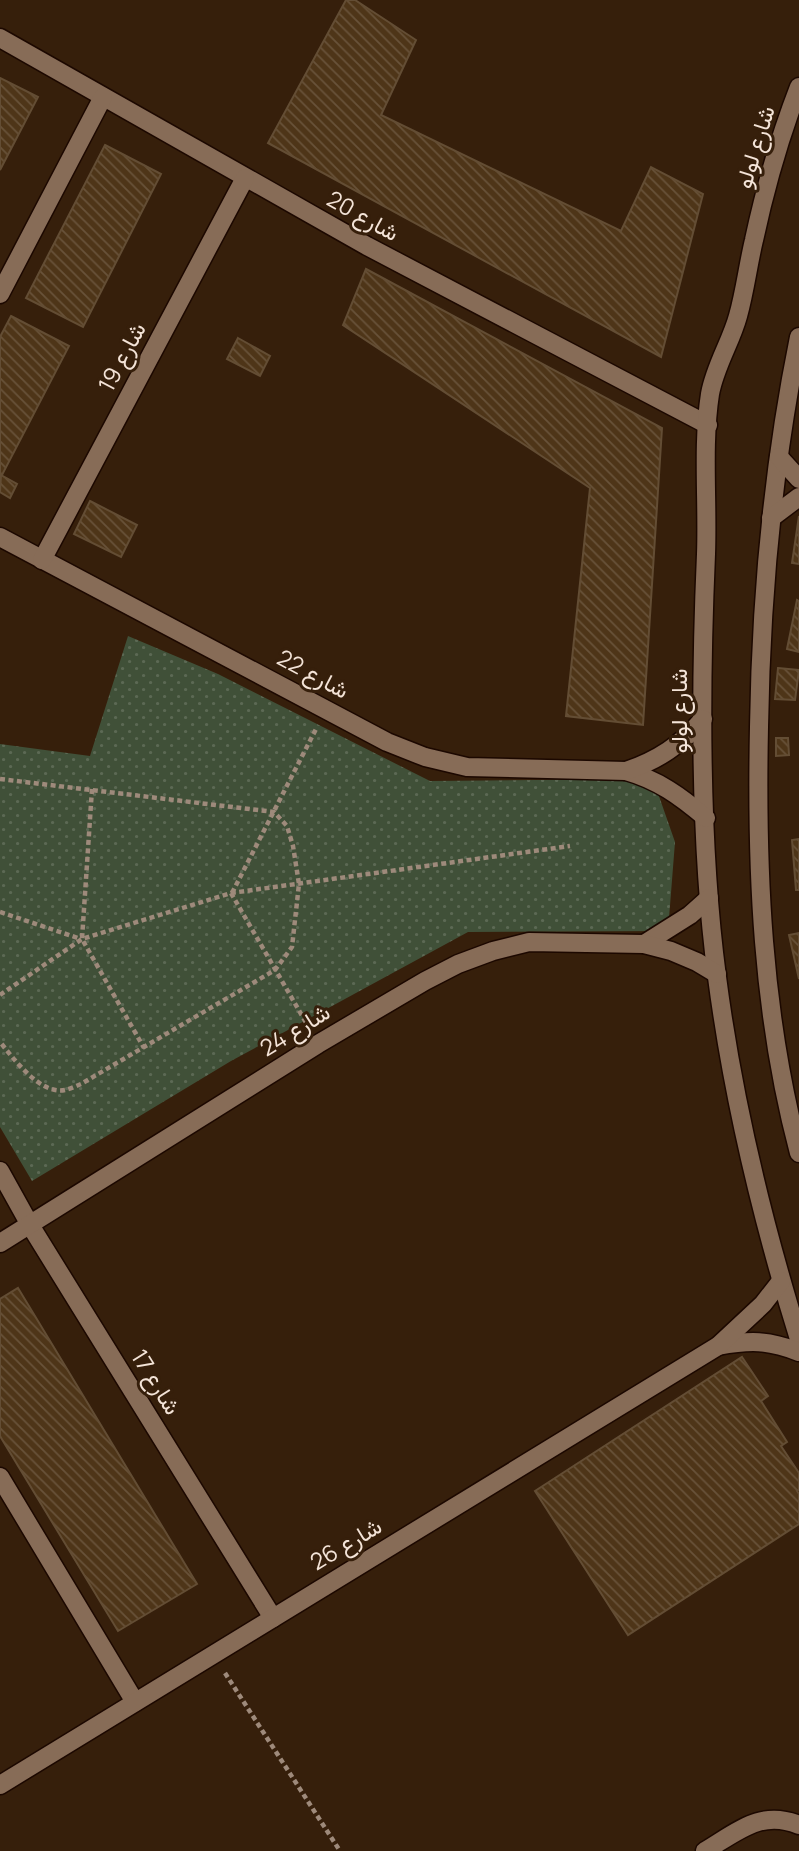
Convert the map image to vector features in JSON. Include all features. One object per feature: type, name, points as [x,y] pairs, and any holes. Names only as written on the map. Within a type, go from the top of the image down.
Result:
[{"type":"street","name":"شارع 20","points":[[0,38],[245,178],[484,309],[708,425]]},
{"type":"street","name":"شارع لولو","points":[[799,87],[754,239],[739,314],[715,374],[708,408],[703,719],[709,898],[717,974],[736,1096],[781,1281],[799,1339]]},
{"type":"street","points":[[0,294],[103,97]]},
{"type":"street","name":"شارع 19","points":[[42,560],[245,178]]},
{"type":"street","points":[[799,337],[779,457],[762,615],[757,849],[769,999],[799,1153]]},
{"type":"street","points":[[779,457],[799,479]]},
{"type":"street","points":[[771,518],[799,497]]},
{"type":"street","name":"شارع 22","points":[[0,537],[387,742],[425,757],[467,767],[625,771],[648,777],[668,788],[706,818]]},
{"type":"street","name":"شارع 22","points":[[625,771],[669,752],[688,737],[703,719]]},
{"type":"street","points":[[644,944],[679,923],[709,898]]},
{"type":"street","name":"شارع 24","points":[[0,1243],[318,1044],[458,964],[529,942],[644,944],[671,951],[717,974]]},
{"type":"street","name":"شارع 17","points":[[0,1171],[30,1225],[273,1618]]},
{"type":"street","name":"شارع 26","points":[[0,1785],[718,1346],[763,1304],[781,1281]]},
{"type":"street","name":"شارع 26","points":[[718,1346],[747,1341],[777,1344],[799,1353]]},
{"type":"street","points":[[0,1477],[135,1702]]},
{"type":"street","points":[[705,1851],[753,1822],[781,1819],[799,1825]]},
{"type":"path","points":[[231,893],[327,709]]},
{"type":"path","points":[[0,779],[274,812],[287,826],[299,884],[292,947],[275,970],[81,1084],[63,1091],[46,1087],[29,1075],[0,1042]]},
{"type":"path","points":[[92,789],[82,939],[144,1048]]},
{"type":"path","points":[[0,995],[82,939],[231,893],[570,846]]},
{"type":"path","points":[[231,893],[318,1044]]},
{"type":"path","points":[[0,912],[82,939]]},
{"type":"path","points":[[213,1654],[340,1851]]},
{"type":"green space","points":[[128,636],[218,674],[430,781],[653,779],[675,842],[668,931],[468,932],[231,1061],[32,1181],[0,1127],[0,744],[90,756]]},
{"type":"building","points":[[346,0],[355,0],[416,40],[381,115],[621,231],[651,167],[703,194],[661,357],[268,143]]},
{"type":"building","points":[[0,78],[38,97],[0,170]]},
{"type":"building","points":[[105,145],[161,174],[83,327],[26,298]]},
{"type":"building","points":[[366,269],[662,428],[643,725],[566,716],[590,488],[343,325]]},
{"type":"building","points":[[11,316],[69,346],[2,475],[0,337]]},
{"type":"building","points":[[238,338],[270,356],[260,376],[227,359]]},
{"type":"building","points":[[1,475],[17,484],[10,498],[0,492]]},
{"type":"building","points":[[90,501],[137,525],[121,557],[74,534]]},
{"type":"building","points":[[799,516],[799,564],[792,563]]},
{"type":"building","points":[[797,600],[799,601],[799,652],[787,649]]},
{"type":"building","points":[[778,668],[799,670],[795,700],[775,699]]},
{"type":"building","points":[[776,738],[788,738],[789,755],[776,756]]},
{"type":"building","points":[[799,839],[799,890],[796,890],[792,840]]},
{"type":"building","points":[[799,933],[799,979],[789,935]]},
{"type":"building","points":[[18,1288],[197,1584],[118,1631],[0,1436],[0,1299]]},
{"type":"building","points":[[742,1357],[768,1396],[761,1401],[787,1442],[781,1446],[799,1473],[799,1524],[628,1635],[535,1491]]}]
